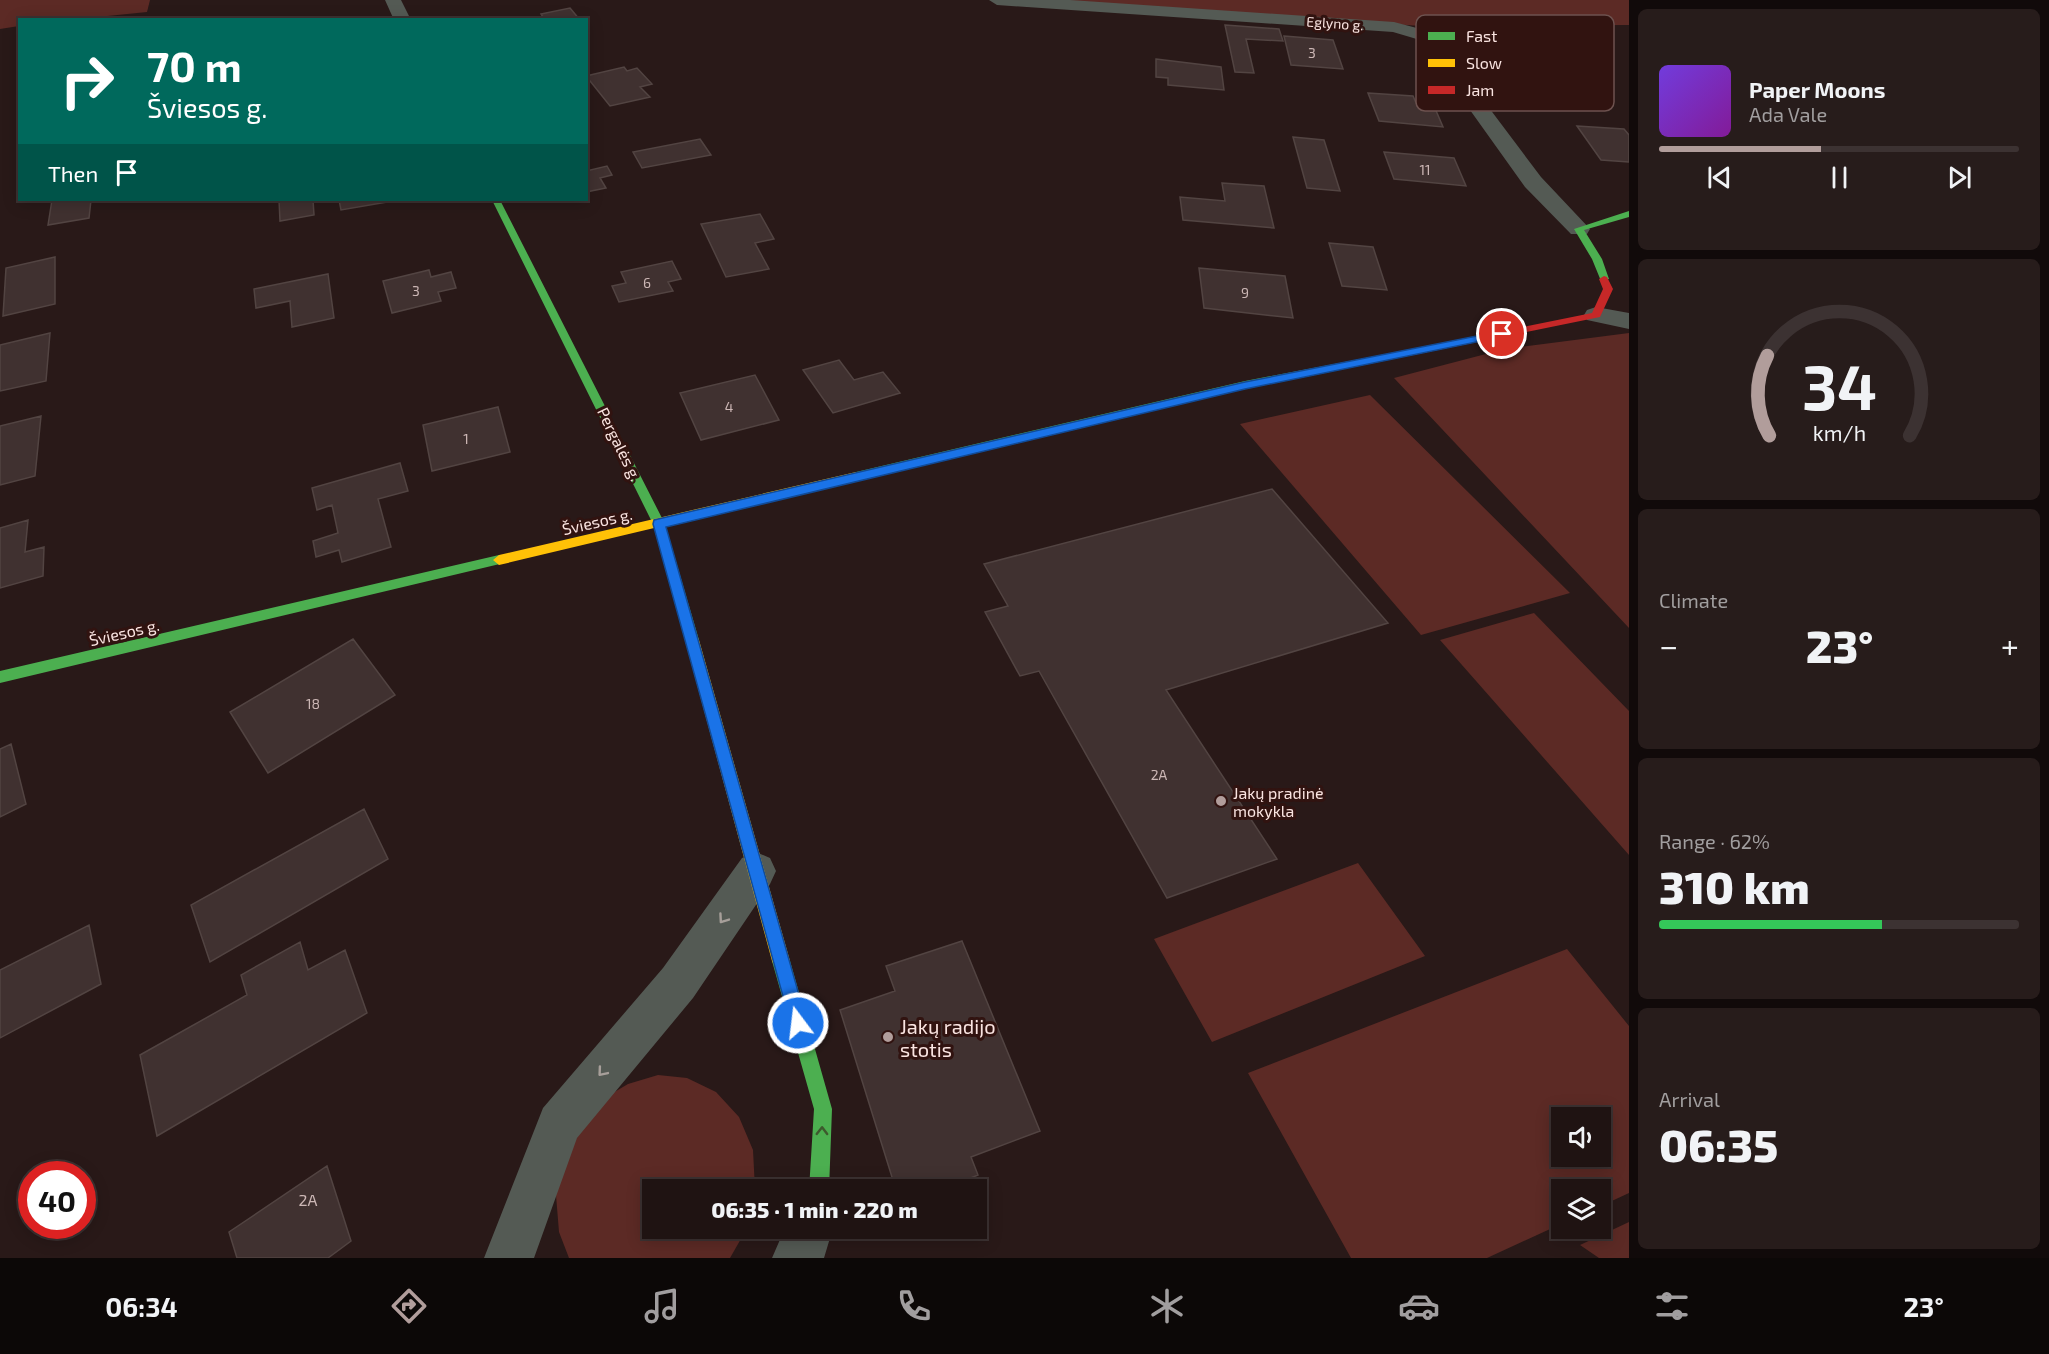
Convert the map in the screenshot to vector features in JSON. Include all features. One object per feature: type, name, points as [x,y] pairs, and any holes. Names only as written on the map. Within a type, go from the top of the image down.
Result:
[{"type":"street","points":[[393,0],[402,18]]},
{"type":"street","name":"Eglyno g.","points":[[997,0],[1382,26],[1416,32]]},
{"type":"street","name":"Eglyno g.","points":[[1481,111],[1533,182],[1579,229]]},
{"type":"street","name":"Pergalės g.","points":[[497,201],[659,524],[823,1109],[820,1179]]},
{"type":"street","points":[[1629,214],[1579,229],[1597,259],[1608,289],[1596,315],[1629,321]]},
{"type":"street","name":"Šviesos g.","points":[[0,677],[1245,385],[1596,315]]},
{"type":"street","points":[[509,1258],[559,1124],[678,983],[756,871]]},
{"type":"shaded area","points":[[0,0],[150,0],[147,12],[88,18],[18,18],[18,26],[0,29]]},
{"type":"shaded area","points":[[1007,0],[1629,0],[1629,25],[1614,25],[1614,15],[1416,15],[1416,26]]},
{"type":"shaded area","points":[[1629,333],[1629,628],[1394,378],[1505,349]]},
{"type":"shaded area","points":[[1370,395],[1570,593],[1421,635],[1240,424]]},
{"type":"shaded area","points":[[1534,613],[1629,711],[1629,855],[1440,640]]},
{"type":"shaded area","points":[[1358,863],[1425,956],[1212,1042],[1154,939]]},
{"type":"shaded area","points":[[1567,949],[1629,1026],[1629,1193],[1611,1201],[1611,1179],[1551,1179],[1551,1229],[1487,1258],[1351,1258],[1248,1073]]},
{"type":"shaded area","points":[[658,1075],[687,1078],[716,1092],[739,1117],[753,1150],[754,1179],[642,1179],[642,1239],[741,1239],[730,1258],[569,1258],[559,1232],[556,1195],[563,1159],[601,1100],[628,1084]]},
{"type":"shaded area","points":[[1629,1222],[1629,1258],[1599,1258],[1580,1245],[1593,1239],[1611,1239],[1611,1230]]},
{"type":"building","points":[[570,8],[578,18],[544,18],[541,14]]},
{"type":"building","points":[[1225,25],[1279,29],[1283,41],[1246,39],[1254,73],[1235,72]]},
{"type":"building","points":[[1284,36],[1333,40],[1343,69],[1291,65]]},
{"type":"building","points":[[1156,59],[1221,67],[1224,90],[1168,85],[1168,78],[1156,77]]},
{"type":"building","points":[[624,67],[627,71],[637,68],[652,84],[640,87],[650,97],[610,106],[588,76]]},
{"type":"building","points":[[1368,93],[1413,96],[1416,111],[1436,111],[1443,127],[1379,121]]},
{"type":"building","points":[[1577,126],[1624,129],[1629,135],[1629,162],[1601,160]]},
{"type":"building","points":[[1293,137],[1324,140],[1340,191],[1307,188]]},
{"type":"building","points":[[700,139],[711,155],[642,168],[633,152]]},
{"type":"building","points":[[1384,152],[1454,158],[1466,186],[1394,179]]},
{"type":"building","points":[[607,166],[612,175],[600,178],[606,188],[588,192],[588,171]]},
{"type":"building","points":[[1222,183],[1264,186],[1274,228],[1183,220],[1180,197],[1225,201]]},
{"type":"building","points":[[52,201],[91,201],[89,218],[48,225]]},
{"type":"building","points":[[279,201],[313,201],[314,215],[280,221]]},
{"type":"building","points":[[339,201],[393,201],[341,210]]},
{"type":"building","points":[[760,214],[774,239],[755,243],[769,269],[726,277],[701,224]]},
{"type":"building","points":[[1329,243],[1373,247],[1387,290],[1342,286]]},
{"type":"building","points":[[55,257],[55,304],[3,316],[6,268]]},
{"type":"building","points":[[672,261],[681,279],[668,282],[673,291],[619,302],[612,286],[626,283],[621,272]]},
{"type":"building","points":[[1199,268],[1285,276],[1293,318],[1204,308]]},
{"type":"building","points":[[429,270],[431,277],[451,272],[456,288],[438,292],[441,301],[392,313],[383,281]]},
{"type":"building","points":[[328,274],[334,318],[292,327],[290,301],[256,308],[254,289]]},
{"type":"building","points":[[50,333],[46,381],[0,391],[0,345]]},
{"type":"building","points":[[839,360],[854,380],[883,372],[900,393],[833,413],[803,370]]},
{"type":"building","points":[[755,375],[779,420],[701,440],[680,393]]},
{"type":"building","points":[[498,407],[510,452],[432,471],[423,425]]},
{"type":"building","points":[[41,416],[35,476],[0,485],[0,426]]},
{"type":"building","points":[[400,463],[408,491],[378,499],[391,547],[342,562],[339,550],[316,557],[313,541],[338,533],[332,505],[317,510],[312,488]]},
{"type":"building","points":[[1272,489],[1388,623],[1166,690],[1277,859],[1167,898],[1039,671],[1020,676],[985,612],[1008,606],[984,564]]},
{"type":"building","points":[[28,520],[25,552],[44,547],[43,576],[0,588],[0,528]]},
{"type":"building","points":[[353,639],[395,695],[268,773],[230,712]]},
{"type":"building","points":[[11,744],[26,804],[0,817],[0,749]]},
{"type":"building","points":[[364,809],[388,859],[210,962],[191,905]]},
{"type":"building","points":[[89,925],[101,984],[0,1038],[0,970]]},
{"type":"building","points":[[962,941],[1040,1131],[971,1157],[978,1175],[968,1179],[893,1179],[840,1010],[895,991],[886,966]]},
{"type":"building","points":[[300,942],[308,970],[345,950],[367,1013],[157,1136],[140,1055],[247,995],[241,975]]},
{"type":"building","points":[[327,1166],[351,1241],[328,1258],[237,1258],[229,1232]]},
{"type":"traffic: fast","points":[[497,201],[659,524],[692,640]]},
{"type":"traffic: fast","points":[[1604,279],[1597,259],[1579,229],[1629,214]]},
{"type":"traffic: fast","points":[[856,476],[1245,385],[1408,353]]},
{"type":"traffic: fast","points":[[0,677],[499,560]]},
{"type":"traffic: fast","points":[[781,961],[823,1109],[820,1179]]},
{"type":"traffic: slow","points":[[499,560],[856,476]]},
{"type":"traffic: slow","points":[[692,640],[781,961]]},
{"type":"traffic: jam","points":[[1408,353],[1596,315],[1608,289],[1604,279]]},
{"type":"place","name":"Jakų pradinė mokykla","points":[[1221,801]]},
{"type":"place","name":"Jakų radijo stotis","points":[[888,1037]]},
{"type":"route","points":[[798,1023],[659,524],[1245,385],[1502,334]]}]
